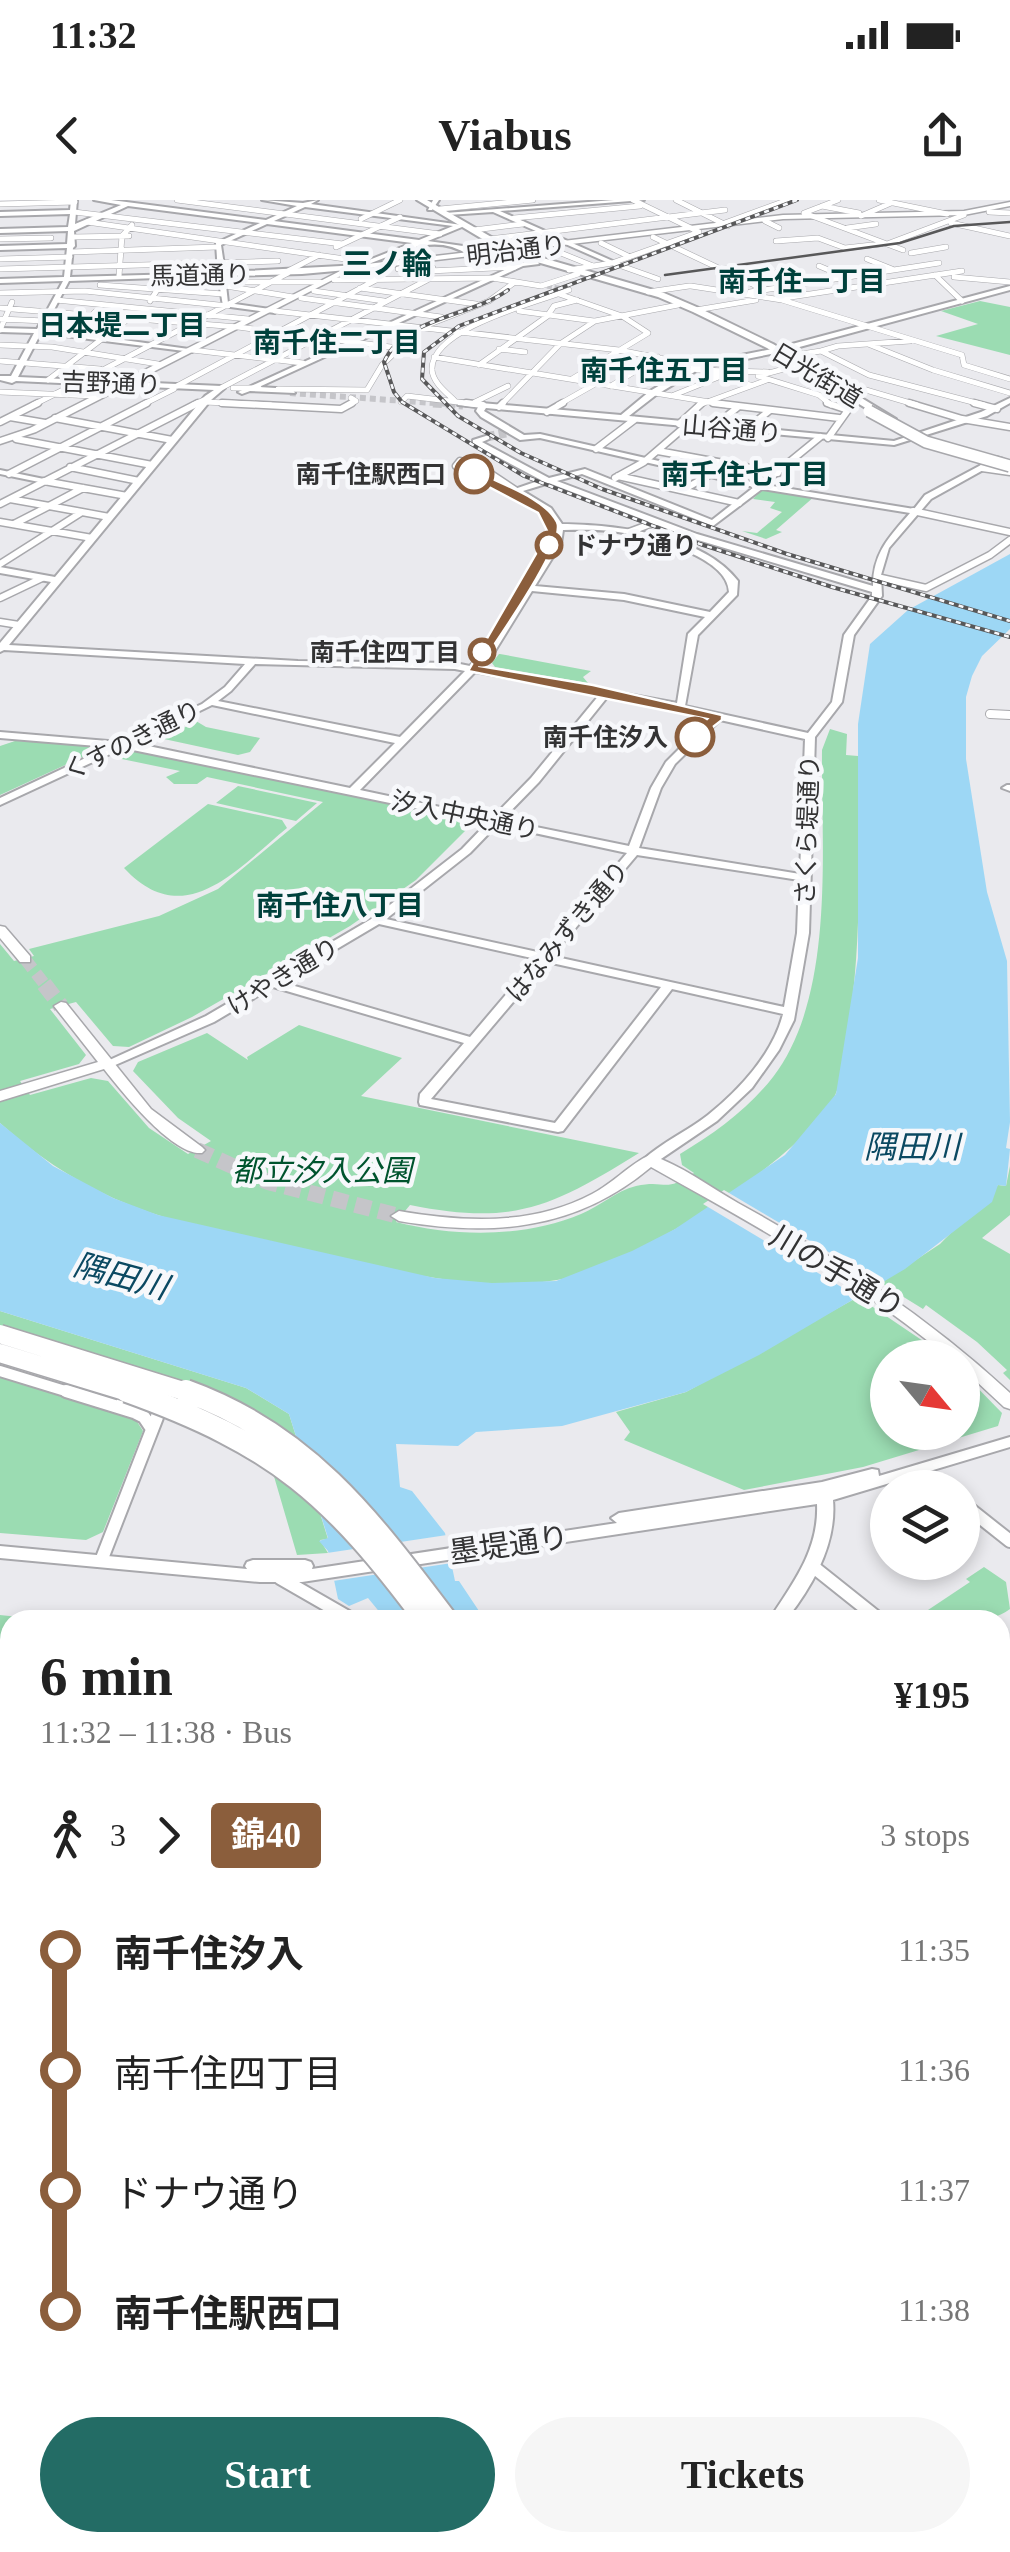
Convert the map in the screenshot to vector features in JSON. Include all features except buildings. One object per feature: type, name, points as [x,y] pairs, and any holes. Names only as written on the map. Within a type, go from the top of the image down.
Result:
[{"type":"highway","points":[[410,200],[445,213],[508,253]]},
{"type":"highway","points":[[421,200],[508,253]]},
{"type":"highway","name":"日光街道","points":[[508,253],[678,305],[791,361],[926,442],[1002,466]]},
{"type":"highway","name":"日光街道","points":[[508,253],[648,292],[696,310],[836,386],[916,438]]},
{"type":"highway","name":"日光街道","points":[[791,361],[848,404],[916,438],[1002,466]]},
{"type":"highway","points":[[0,1334],[157,1381],[240,1414],[300,1452],[356,1508],[438,1610]]},
{"type":"highway","points":[[0,1344],[152,1389],[239,1424],[297,1458],[356,1508]]},
{"type":"highway","points":[[0,1353],[142,1396],[243,1439],[319,1493],[374,1553],[418,1610]]},
{"type":"highway","points":[[0,1367],[135,1404],[233,1444],[314,1498],[374,1553]]},
{"type":"main road","name":"明治通り","points":[[860,214],[947,218],[1008,206]]},
{"type":"main road","name":"明治通り","points":[[346,271],[427,268],[536,248],[807,216],[964,215],[1008,206]]},
{"type":"main road","name":"明治通り","points":[[725,225],[807,216]]},
{"type":"main road","name":"明治通り","points":[[597,242],[654,235]]},
{"type":"main road","name":"明治通り","points":[[297,297],[323,278],[364,264],[427,268],[473,256],[568,246]]},
{"type":"main road","name":"明治通り","points":[[234,327],[314,291],[323,278]]},
{"type":"main road","name":"明治通り","points":[[16,438],[270,311]]},
{"type":"main road","name":"明治通り","points":[[0,443],[54,420],[189,350]]},
{"type":"main road","points":[[0,930],[25,958]]},
{"type":"main road","points":[[61,1006],[153,1119],[201,1148]]},
{"type":"main road","points":[[0,1096],[110,1063]]},
{"type":"main road","points":[[401,1213],[459,1226],[519,1224],[581,1206],[650,1160]]},
{"type":"main road","name":"川の手通り","points":[[650,1160],[883,1298],[950,1344],[1010,1403]]},
{"type":"street","points":[[8,204],[20,200]]},
{"type":"street","points":[[97,200],[460,247],[473,256]]},
{"type":"street","points":[[0,248],[59,251],[72,244],[86,222],[139,200]]},
{"type":"street","points":[[178,200],[440,234]]},
{"type":"street","points":[[0,259],[24,258],[72,244],[122,236],[166,234],[242,200]]},
{"type":"street","points":[[265,200],[410,216],[488,210],[526,202]]},
{"type":"street","points":[[283,200],[429,221]]},
{"type":"street","points":[[372,200],[397,202]]},
{"type":"street","points":[[395,251],[427,268],[546,286],[572,271],[613,263],[699,232],[633,200],[478,202],[411,230]]},
{"type":"street","points":[[676,200],[725,225],[788,200]]},
{"type":"street","points":[[708,200],[738,218]]},
{"type":"street","points":[[838,200],[804,213],[907,251],[946,247]]},
{"type":"street","points":[[879,200],[1010,236]]},
{"type":"street","points":[[822,206],[860,214],[900,200]]},
{"type":"street","points":[[0,204],[74,201],[67,278],[24,362],[1,392]]},
{"type":"street","points":[[74,334],[124,276],[120,258],[125,228],[190,201]]},
{"type":"street","points":[[596,201],[774,299],[962,355],[964,365],[1010,380]]},
{"type":"street","points":[[260,272],[397,202]]},
{"type":"street","points":[[478,202],[568,246],[658,279]]},
{"type":"street","points":[[526,202],[541,215]]},
{"type":"street","points":[[0,231],[72,244],[120,258],[219,252],[246,231],[309,203]]},
{"type":"street","points":[[514,218],[643,203]]},
{"type":"street","points":[[196,239],[260,210]]},
{"type":"street","points":[[250,262],[261,247],[342,210]]},
{"type":"street","points":[[489,239],[725,210]]},
{"type":"street","points":[[0,214],[107,213],[343,244]]},
{"type":"street","points":[[410,216],[445,213]]},
{"type":"street","points":[[440,234],[445,213]]},
{"type":"street","points":[[776,241],[818,238],[845,248],[886,243],[920,235],[947,218],[964,215]]},
{"type":"street","points":[[0,422],[278,281],[319,255],[400,217]]},
{"type":"street","points":[[764,221],[780,228]]},
{"type":"street","points":[[86,222],[196,239],[250,262],[278,261]]},
{"type":"street","points":[[474,230],[523,224]]},
{"type":"street","points":[[843,229],[876,224]]},
{"type":"street","points":[[501,226],[536,248]]},
{"type":"street","points":[[598,226],[621,238]]},
{"type":"street","points":[[571,229],[630,257]]},
{"type":"street","points":[[48,380],[152,298],[164,280],[166,234]]},
{"type":"street","points":[[323,278],[440,234]]},
{"type":"street","points":[[0,240],[51,238]]},
{"type":"street","points":[[0,268],[23,268],[72,244],[120,258],[261,247],[364,264]]},
{"type":"street","points":[[550,250],[593,266]]},
{"type":"street","points":[[219,252],[228,306]]},
{"type":"street","points":[[920,256],[974,275],[972,278]]},
{"type":"street","points":[[24,258],[22,280],[0,330],[74,334],[303,363]]},
{"type":"street","points":[[867,259],[914,278]]},
{"type":"street","points":[[696,310],[803,284],[938,262]]},
{"type":"street","points":[[58,296],[86,285],[119,286],[164,280],[278,281],[537,263]]},
{"type":"street","points":[[1,648],[212,395],[242,389],[518,266]]},
{"type":"street","points":[[820,266],[865,286]]},
{"type":"street","points":[[0,504],[399,294],[427,268]]},
{"type":"street","points":[[323,278],[346,271],[378,276]]},
{"type":"street","points":[[774,299],[962,271]]},
{"type":"street","points":[[222,281],[260,272],[288,272]]},
{"type":"street","name":"馬道通り","points":[[0,280],[67,278],[86,285],[124,276],[222,281],[288,272],[323,278]]},
{"type":"street","points":[[777,272],[821,292]]},
{"type":"street","points":[[935,275],[1009,287]]},
{"type":"street","points":[[935,275],[962,301]]},
{"type":"street","points":[[67,278],[124,276]]},
{"type":"street","points":[[5,473],[176,387],[348,296],[378,276]]},
{"type":"street","points":[[323,278],[362,288],[480,305]]},
{"type":"street","points":[[222,281],[258,291],[446,318]]},
{"type":"street","points":[[242,389],[354,395],[367,390],[406,343],[402,335],[480,305],[515,282]]},
{"type":"street","points":[[86,285],[112,294],[619,350],[658,357],[751,385]]},
{"type":"street","points":[[648,292],[690,286],[765,294]]},
{"type":"street","points":[[607,482],[658,451],[704,401],[751,385],[791,361],[871,326],[1009,287]]},
{"type":"street","points":[[314,291],[385,301]]},
{"type":"street","points":[[434,357],[462,332],[562,292],[622,316],[648,333],[572,379]]},
{"type":"street","points":[[0,293],[58,296],[248,319]]},
{"type":"street","points":[[981,296],[996,300]]},
{"type":"street","points":[[479,365],[549,315],[554,306],[577,300]]},
{"type":"street","points":[[514,310],[595,321],[678,305]]},
{"type":"street","points":[[0,308],[234,327],[398,348]]},
{"type":"street","points":[[2,319],[45,321]]},
{"type":"street","points":[[499,407],[561,344],[595,321]]},
{"type":"street","points":[[622,419],[696,368],[791,361],[868,344],[917,340]]},
{"type":"street","points":[[868,344],[1010,396]]},
{"type":"street","points":[[0,345],[32,345],[158,364]]},
{"type":"street","points":[[500,349],[525,352]]},
{"type":"street","points":[[821,352],[869,375],[1010,414]]},
{"type":"street","points":[[434,357],[738,407],[839,418]]},
{"type":"street","points":[[434,357],[435,378],[460,403]]},
{"type":"street","points":[[612,386],[658,357]]},
{"type":"street","points":[[0,361],[104,370]]},
{"type":"street","points":[[512,491],[582,471],[713,523],[824,437],[848,410],[770,375],[696,368]]},
{"type":"street","points":[[672,396],[721,376]]},
{"type":"street","points":[[678,378],[729,391]]},
{"type":"street","name":"吉野通り","points":[[0,380],[78,383]]},
{"type":"street","name":"吉野通り","points":[[13,380],[176,387],[212,395]]},
{"type":"street","points":[[862,388],[890,380]]},
{"type":"street","points":[[544,412],[596,384]]},
{"type":"street","points":[[460,403],[407,396],[401,402],[480,405],[508,386]]},
{"type":"street","points":[[836,386],[862,388],[966,419],[1010,427]]},
{"type":"street","points":[[242,389],[354,395]]},
{"type":"street","points":[[1,392],[96,396]]},
{"type":"street","points":[[4,401],[22,392]]},
{"type":"street","points":[[278,406],[290,393]]},
{"type":"street","points":[[212,395],[278,406],[341,409],[356,401],[354,395]]},
{"type":"street","name":"山谷通り","points":[[480,405],[888,443],[916,438],[995,410],[1010,396]]},
{"type":"street","name":"山谷通り","points":[[460,403],[544,412]]},
{"type":"street","points":[[948,412],[977,403]]},
{"type":"street","points":[[480,405],[480,411],[509,433],[527,439],[540,436]]},
{"type":"street","points":[[713,427],[738,407]]},
{"type":"street","points":[[745,430],[769,411]]},
{"type":"street","points":[[0,414],[101,426],[172,440]]},
{"type":"street","points":[[596,449],[634,420]]},
{"type":"street","points":[[499,425],[709,475],[913,511],[1010,536],[993,554],[926,588],[877,577]]},
{"type":"street","points":[[0,433],[152,465]]},
{"type":"street","points":[[486,437],[476,442],[508,461],[527,464],[534,474],[551,481],[656,522],[875,590]]},
{"type":"street","points":[[658,451],[778,473]]},
{"type":"street","points":[[352,792],[505,633],[553,538],[553,527],[542,510],[512,491],[489,472],[467,462],[454,463],[472,474],[512,491],[545,507],[560,527],[558,544],[528,588]]},
{"type":"street","name":"さくら堤通り","points":[[650,1160],[712,1118],[747,1085],[778,1041],[790,1012],[803,933],[810,737],[835,708],[848,635],[877,596],[877,577],[885,546],[928,497],[1002,466]]},
{"type":"street","points":[[70,467],[140,481]]},
{"type":"street","points":[[472,474],[489,472]]},
{"type":"street","points":[[5,473],[127,496]]},
{"type":"street","points":[[682,490],[709,475]]},
{"type":"street","points":[[618,476],[739,502]]},
{"type":"street","points":[[14,524],[83,488]]},
{"type":"street","points":[[10,499],[110,517]]},
{"type":"street","points":[[0,567],[82,512]]},
{"type":"street","points":[[0,522],[92,538]]},
{"type":"street","points":[[629,532],[656,522]]},
{"type":"street","points":[[560,527],[629,532],[708,558],[736,580],[735,589],[693,634],[678,708]]},
{"type":"street","points":[[0,567],[57,580]]},
{"type":"street","points":[[0,598],[42,578]]},
{"type":"street","points":[[528,588],[617,596],[712,615]]},
{"type":"street","points":[[0,622],[20,625]]},
{"type":"street","points":[[1,648],[251,664],[470,670],[678,708],[715,719]]},
{"type":"street","name":"くすのき通り","points":[[0,802],[210,702],[251,664]]},
{"type":"street","points":[[604,694],[796,738],[810,737]]},
{"type":"street","name":"けやき通り","points":[[110,1063],[180,1035],[272,983],[377,920],[437,876],[535,780],[604,694]]},
{"type":"street","points":[[210,702],[402,741]]},
{"type":"street","points":[[990,714],[1010,715]]},
{"type":"street","name":"はなみずき通り","points":[[670,985],[558,1128],[425,1102],[635,851],[655,791],[671,762],[715,719]]},
{"type":"street","name":"汐入中央通り","points":[[0,735],[125,744],[635,851],[806,878]]},
{"type":"street","points":[[377,920],[790,1012]]},
{"type":"street","points":[[272,983],[472,1042]]},
{"type":"street","points":[[0,1367],[134,1412]]},
{"type":"street","points":[[103,1557],[158,1417],[158,1397],[137,1390],[125,1394],[122,1404],[144,1417],[152,1428]]},
{"type":"street","name":"墨堤通り","points":[[824,1492],[1010,1432]]},
{"type":"street","name":"墨堤通り","points":[[923,1470],[1010,1442]]},
{"type":"street","name":"墨堤通り","points":[[0,1542],[280,1578],[870,1482]]},
{"type":"street","points":[[783,1610],[811,1565],[822,1536],[824,1492]]},
{"type":"street","points":[[980,1518],[1010,1542]]},
{"type":"street","name":"墨堤通り","points":[[0,1552],[330,1567]]},
{"type":"street","points":[[811,1565],[867,1610]]},
{"type":"street","points":[[280,1578],[336,1610]]},
{"type":"green space","points":[[980,301],[1010,307],[1010,355],[936,336],[978,324],[941,311]]},
{"type":"green space","points":[[763,488],[815,496],[776,530],[782,532],[766,539],[742,531],[757,533],[782,512],[770,508],[775,502],[753,499]]},
{"type":"green space","points":[[499,654],[591,671],[583,677],[588,683],[495,667],[492,663]]},
{"type":"green space","points":[[196,721],[206,727],[260,738],[250,752],[238,755],[164,739]]},
{"type":"green space","name":"都立汐入公園","points":[[830,729],[847,734],[846,755],[858,756],[857,940],[851,1013],[837,1089],[813,1126],[784,1154],[707,1210],[624,1256],[587,1272],[524,1283],[458,1281],[392,1270],[203,1228],[135,1207],[68,1174],[0,1123],[0,944],[14,961],[34,956],[29,949],[159,916],[218,889],[323,802],[207,777],[197,784],[174,784],[166,777],[180,771],[112,757],[136,750],[474,822],[416,880],[350,926],[192,1017],[129,1047],[113,1046],[76,1002],[50,1009],[86,1055],[79,1064],[20,1081],[30,1095],[91,1078],[108,1081],[149,1128],[188,1154],[211,1141],[178,1118],[133,1071],[138,1062],[207,1033],[248,1060],[247,1057],[299,1025],[402,1058],[361,1096],[639,1153],[581,1187],[531,1207],[477,1213],[410,1205],[396,1222],[466,1232],[513,1231],[581,1214],[636,1186],[684,1179],[694,1173],[682,1165],[680,1154],[730,1120],[763,1089],[793,1043],[807,1005],[821,919],[822,750]]},
{"type":"green space","points":[[15,741],[90,743],[100,749],[0,795],[0,746]]},
{"type":"green space","points":[[238,786],[317,803],[296,821],[216,803]]},
{"type":"green space","points":[[208,804],[282,820],[287,828],[229,876],[189,895],[168,895],[146,887],[124,868]]},
{"type":"green space","points":[[1010,1166],[1010,1215],[982,1238],[1010,1254],[1010,1380],[1003,1373],[1007,1370],[980,1345],[980,1340],[974,1340],[926,1305],[923,1309],[881,1283],[940,1244],[998,1185],[1006,1186]]},
{"type":"green space","points":[[858,1297],[922,1340],[870,1340],[870,1450],[919,1450],[863,1467],[744,1490],[624,1440],[630,1432],[616,1412],[686,1392]]},
{"type":"green space","points":[[0,1311],[246,1388],[289,1414],[328,1539],[320,1540],[328,1553],[297,1555],[273,1473],[223,1413],[0,1337]]},
{"type":"green space","points":[[0,1377],[136,1420],[143,1431],[103,1532],[86,1540],[0,1533]]},
{"type":"green space","points":[[980,1390],[1002,1413],[998,1426],[980,1431]]},
{"type":"green space","points":[[984,1567],[1006,1582],[1010,1609],[928,1610],[970,1582],[967,1580],[980,1580],[980,1570]]},
{"type":"water","name":"隅田川","points":[[1010,554],[1010,629],[982,656],[966,697],[966,759],[987,892],[1007,961],[1010,1122],[1006,1148],[1010,1149],[1006,1186],[998,1185],[992,1202],[905,1269],[759,1355],[686,1392],[562,1426],[476,1432],[458,1446],[396,1444],[400,1487],[412,1491],[445,1533],[455,1581],[459,1581],[478,1610],[378,1610],[368,1598],[349,1606],[338,1599],[328,1551],[319,1541],[328,1538],[289,1414],[246,1388],[0,1311],[0,1123],[53,1166],[113,1198],[158,1215],[435,1278],[492,1283],[556,1281],[632,1251],[675,1229],[785,1155],[836,1094],[858,958],[858,724],[870,644],[908,610]]},
{"type":"pier","points":[[724,1190],[886,1286],[863,1300],[703,1204]]},
{"type":"pier","points":[[447,1535],[452,1563],[333,1581],[327,1553]]},
{"type":"tunnel","points":[[547,286],[563,289]]},
{"type":"tunnel","points":[[290,393],[463,405],[433,403]]},
{"type":"tunnel","points":[[486,437],[506,433]]},
{"type":"tunnel","points":[[25,959],[46,986]]},
{"type":"tunnel","points":[[44,984],[61,1006]]},
{"type":"tunnel","points":[[197,1150],[268,1182],[399,1216]]},
{"type":"tram line","points":[[665,275],[900,243],[954,226],[1010,222]]},
{"type":"railway","points":[[797,200],[459,326],[424,352],[422,379],[458,416],[521,453],[602,489],[787,554],[1010,621]]},
{"type":"railway","points":[[508,290],[422,327],[394,347],[384,362],[394,392],[402,402],[524,476],[700,544],[832,587],[1010,637]]},
{"type":"bus line","name":"錦40","points":[[474,474],[542,510],[554,533],[498,632],[472,668],[593,689],[717,717],[695,737]]},
{"type":"place","name":"南千住駅西口","points":[[474,474]]},
{"type":"place","name":"ドナウ通り","points":[[549,545]]},
{"type":"place","name":"南千住四丁目","points":[[482,652]]},
{"type":"place","name":"南千住汐入","points":[[695,737]]},
{"type":"district","name":"三ノ輪","points":[[387,264]]},
{"type":"district","name":"南千住一丁目","points":[[802,281]]},
{"type":"district","name":"日本堤二丁目","points":[[122,325]]},
{"type":"district","name":"南千住二丁目","points":[[337,342]]},
{"type":"district","name":"南千住五丁目","points":[[664,370]]},
{"type":"district","name":"南千住七丁目","points":[[745,474]]},
{"type":"district","name":"南千住八丁目","points":[[340,905]]}]
